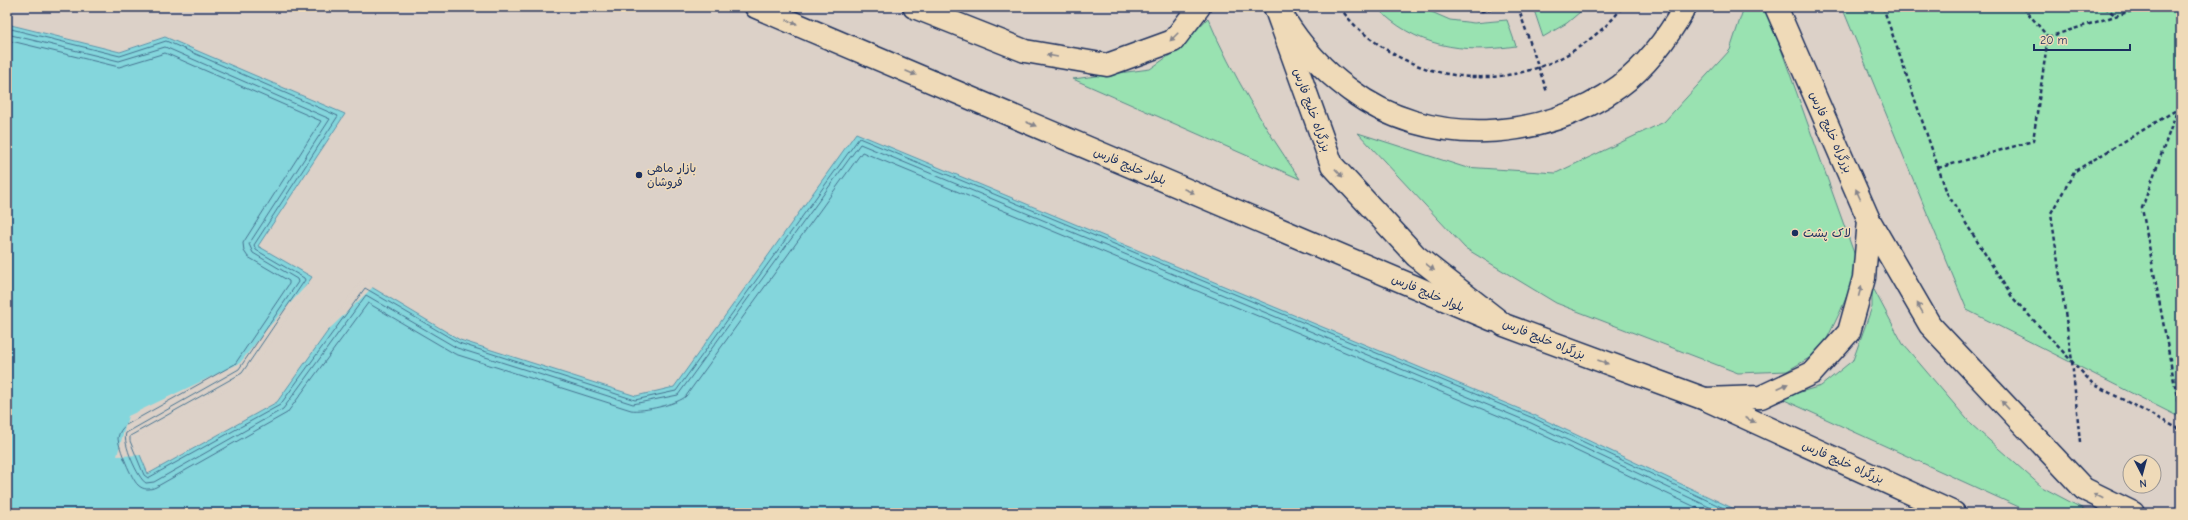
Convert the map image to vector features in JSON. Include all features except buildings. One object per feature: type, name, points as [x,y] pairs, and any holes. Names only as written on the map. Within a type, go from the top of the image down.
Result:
[{"type":"main road","name":"بلوار خلیج فارس","points":[[756,7],[1504,325]]},
{"type":"main road","points":[[914,7],[1024,51],[1107,65],[1173,41],[1199,7]]},
{"type":"main road","name":"بزرگراه خلیج فارس","points":[[1276,7],[1332,165],[1416,256],[1504,325],[1705,400],[1954,513]]},
{"type":"main road","points":[[1276,7],[1299,42],[1323,68],[1351,91],[1382,110],[1415,122],[1450,130],[1486,132],[1522,128],[1557,119],[1590,105],[1620,86],[1647,61],[1670,34],[1685,7]]},
{"type":"main road","name":"بزرگراه خلیج فارس","points":[[1776,7],[1869,220],[1930,325],[2084,489],[2132,513]]},
{"type":"main road","points":[[1705,400],[1761,397],[1812,373],[1849,332],[1864,278],[1869,220]]},
{"type":"path","points":[[1340,7],[1362,32],[1385,50],[1411,63],[1438,73],[1467,77],[1497,78],[1539,68],[1578,49],[1601,31],[1622,7]]},
{"type":"path","points":[[1453,7],[1482,11],[1508,7]]},
{"type":"path","points":[[1518,7],[1557,119]]},
{"type":"path","points":[[1883,7],[1947,193],[2012,297],[2093,384],[2181,430]]},
{"type":"path","points":[[1938,168],[2033,141],[2048,37],[2023,7]]},
{"type":"path","points":[[2105,7],[2116,16]]},
{"type":"path","points":[[2048,37],[2144,7]]},
{"type":"path","points":[[2181,100],[2142,208],[2181,419]]},
{"type":"path","points":[[2084,489],[2072,361],[2050,213],[2076,171],[2178,109]]},
{"type":"green space","points":[[1376,7],[1420,7],[1450,20],[1474,23],[1507,20],[1516,46],[1477,49],[1459,48],[1423,39],[1407,31]]},
{"type":"green space","points":[[1541,7],[1586,7],[1567,23],[1543,37],[1534,10]]},
{"type":"green space","points":[[1744,7],[1766,7],[1859,267],[1840,312],[1821,351],[1787,371],[1738,373],[1556,303],[1465,248],[1358,133],[1464,167],[1556,173],[1664,122],[1730,50]]},
{"type":"green space","points":[[1842,7],[2181,7],[2181,418],[1967,310]]},
{"type":"green space","points":[[1208,18],[1238,81],[1300,179],[1073,79],[1150,69],[1177,50]]},
{"type":"green space","points":[[1872,286],[1903,344],[1972,425],[2042,487],[2091,513],[2032,513],[1780,398],[1821,386],[1853,360],[1872,307]]},
{"type":"water","points":[[7,24],[120,52],[165,37],[345,114],[258,246],[312,277],[245,376],[133,438],[148,474],[277,402],[363,282],[460,340],[636,396],[674,387],[856,133],[1534,415],[1743,513],[7,513]]},
{"type":"pier","points":[[314,277],[246,377],[135,439],[142,455],[117,456],[128,416],[240,363],[265,331]]},
{"type":"pier","points":[[364,280],[374,286],[321,337],[362,281]]},
{"type":"place","name":"بازار ماهی فروشان","points":[[639,175]]},
{"type":"place","name":"لاک پشت","points":[[1795,233]]}]
